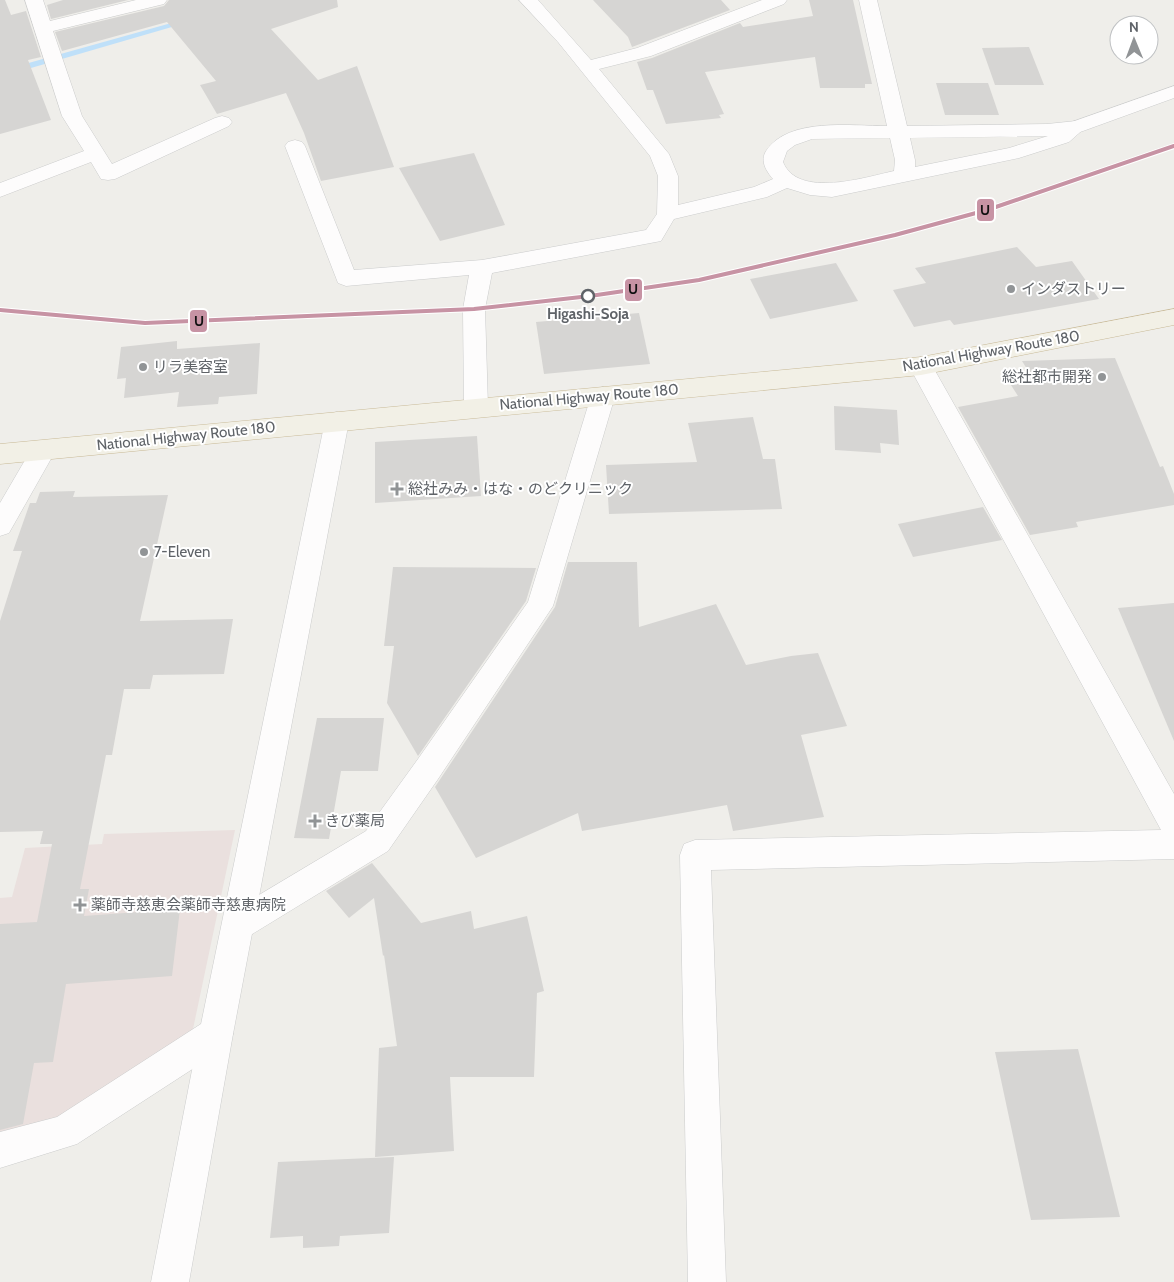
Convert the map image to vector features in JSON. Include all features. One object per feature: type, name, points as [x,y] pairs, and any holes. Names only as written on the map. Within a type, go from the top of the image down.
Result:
[{"type":"highway","name":"National Highway Route 180","points":[[0,454],[921,366],[1174,317]]},
{"type":"street","points":[[34,0],[72,116],[108,174],[222,122]]},
{"type":"street","points":[[44,28],[158,0]]},
{"type":"street","points":[[295,146],[346,278],[482,268],[653,236],[667,214],[668,176],[659,154],[588,66],[528,0]]},
{"type":"street","points":[[588,66],[644,52],[778,0]]},
{"type":"street","points":[[868,0],[905,160],[904,176]]},
{"type":"street","points":[[1076,127],[1062,138],[1012,154],[832,190],[806,188],[788,180],[776,167],[774,159],[777,148],[790,138],[812,133],[1047,130],[1076,127],[1174,92]]},
{"type":"street","points":[[0,190],[96,153]]},
{"type":"street","points":[[667,214],[760,192],[788,180]]},
{"type":"street","points":[[476,408],[474,309],[482,268]]},
{"type":"street","points":[[921,366],[1174,823]]},
{"type":"street","points":[[238,925],[377,841],[428,769],[540,606],[603,396]]},
{"type":"street","points":[[170,1282],[216,1034],[337,421]]},
{"type":"street","points":[[0,526],[44,450]]},
{"type":"street","points":[[707,1282],[695,855],[1174,844]]},
{"type":"street","points":[[0,1150],[65,1132],[216,1034]]},
{"type":"shaded area","points":[[235,830],[193,1029],[127,1083],[42,1125],[0,1136],[0,898],[12,897],[25,848],[102,844],[104,834]]},
{"type":"building","points":[[0,0],[5,0],[11,15],[26,11],[41,57],[28,60],[51,120],[0,134]]},
{"type":"building","points":[[63,0],[128,0],[51,19],[47,5]]},
{"type":"building","points":[[169,0],[337,0],[338,7],[271,29],[318,80],[357,66],[394,167],[321,181],[304,133],[286,93],[217,114],[200,85],[216,81],[167,22],[62,51],[55,32],[164,6]]},
{"type":"building","points":[[593,0],[721,0],[730,10],[632,47],[628,37]]},
{"type":"building","points":[[809,0],[853,0],[872,84],[865,84],[865,88],[820,88],[815,57],[705,72],[724,114],[719,115],[721,118],[666,124],[653,90],[647,90],[637,62],[652,58],[740,23],[743,27],[813,16]]},
{"type":"building","points":[[1029,47],[1044,85],[995,85],[982,48]]},
{"type":"building","points":[[936,83],[988,83],[999,115],[945,115]]},
{"type":"building","points":[[474,153],[505,225],[440,241],[399,168]]},
{"type":"building","points":[[1017,247],[1036,267],[1072,261],[1099,299],[954,325],[950,320],[914,327],[893,290],[926,283],[915,268]]},
{"type":"building","points":[[836,263],[858,301],[770,319],[750,279]]},
{"type":"building","points":[[639,313],[650,364],[544,374],[536,322]]},
{"type":"building","points":[[177,341],[177,349],[260,343],[257,394],[219,397],[218,404],[177,407],[179,392],[124,398],[126,378],[117,379],[121,347]]},
{"type":"building","points":[[1115,358],[1160,467],[1163,466],[1174,494],[1174,505],[1076,522],[1078,527],[1030,535],[958,407],[1018,396],[1009,382],[1032,377],[1022,361]]},
{"type":"building","points":[[834,406],[897,410],[899,445],[880,443],[881,453],[835,450]]},
{"type":"building","points":[[753,417],[763,459],[775,459],[782,509],[609,514],[606,465],[697,462],[688,423]]},
{"type":"building","points":[[477,436],[481,496],[375,503],[375,442]]},
{"type":"building","points":[[75,491],[73,497],[168,495],[140,621],[233,619],[224,674],[153,675],[150,689],[124,689],[112,755],[106,755],[80,889],[89,889],[84,916],[180,909],[172,976],[66,984],[53,1062],[34,1063],[23,1124],[0,1130],[0,924],[37,922],[52,844],[40,844],[43,831],[0,832],[0,621],[22,551],[13,551],[30,503],[36,503],[40,492]]},
{"type":"building","points":[[983,507],[1002,540],[913,557],[898,524]]},
{"type":"building","points":[[568,562],[637,562],[639,627],[716,604],[746,665],[818,653],[847,726],[801,735],[824,817],[733,831],[727,805],[582,831],[578,813],[476,858],[435,787],[555,607]]},
{"type":"building","points":[[393,567],[536,568],[526,601],[418,756],[387,703],[394,646],[384,646]]},
{"type":"building","points":[[1174,603],[1174,741],[1118,608]]},
{"type":"building","points":[[317,718],[384,718],[378,771],[341,771],[329,839],[294,838]]},
{"type":"building","points":[[372,863],[421,923],[471,911],[474,929],[527,916],[544,991],[537,993],[534,1077],[450,1077],[454,1151],[375,1157],[379,1048],[397,1046],[374,898],[349,918],[326,891]]},
{"type":"building","points":[[1078,1049],[1120,1217],[1031,1220],[995,1052]]},
{"type":"building","points":[[394,1157],[389,1233],[340,1236],[339,1246],[303,1248],[303,1236],[270,1238],[278,1162]]},
{"type":"waterway","points":[[0,74],[185,22]]},
{"type":"transit line","name":"U","points":[[0,310],[145,323],[474,309],[590,296],[699,280],[895,235],[987,210],[1174,146]]},
{"type":"place","name":"インダストリー","points":[[1011,289]]},
{"type":"place","name":"Higashi-Soja","points":[[588,296]]},
{"type":"place","name":"リラ美容室","points":[[143,367]]},
{"type":"place","name":"総社都市開発","points":[[1102,377]]},
{"type":"place","name":"総社みみ・はな・のどクリニック","points":[[397,489]]},
{"type":"place","name":"7-Eleven","points":[[144,552]]},
{"type":"place","name":"きび薬局","points":[[315,821]]},
{"type":"place","name":"薬師寺慈恵会薬師寺慈恵病院","points":[[80,905]]}]
